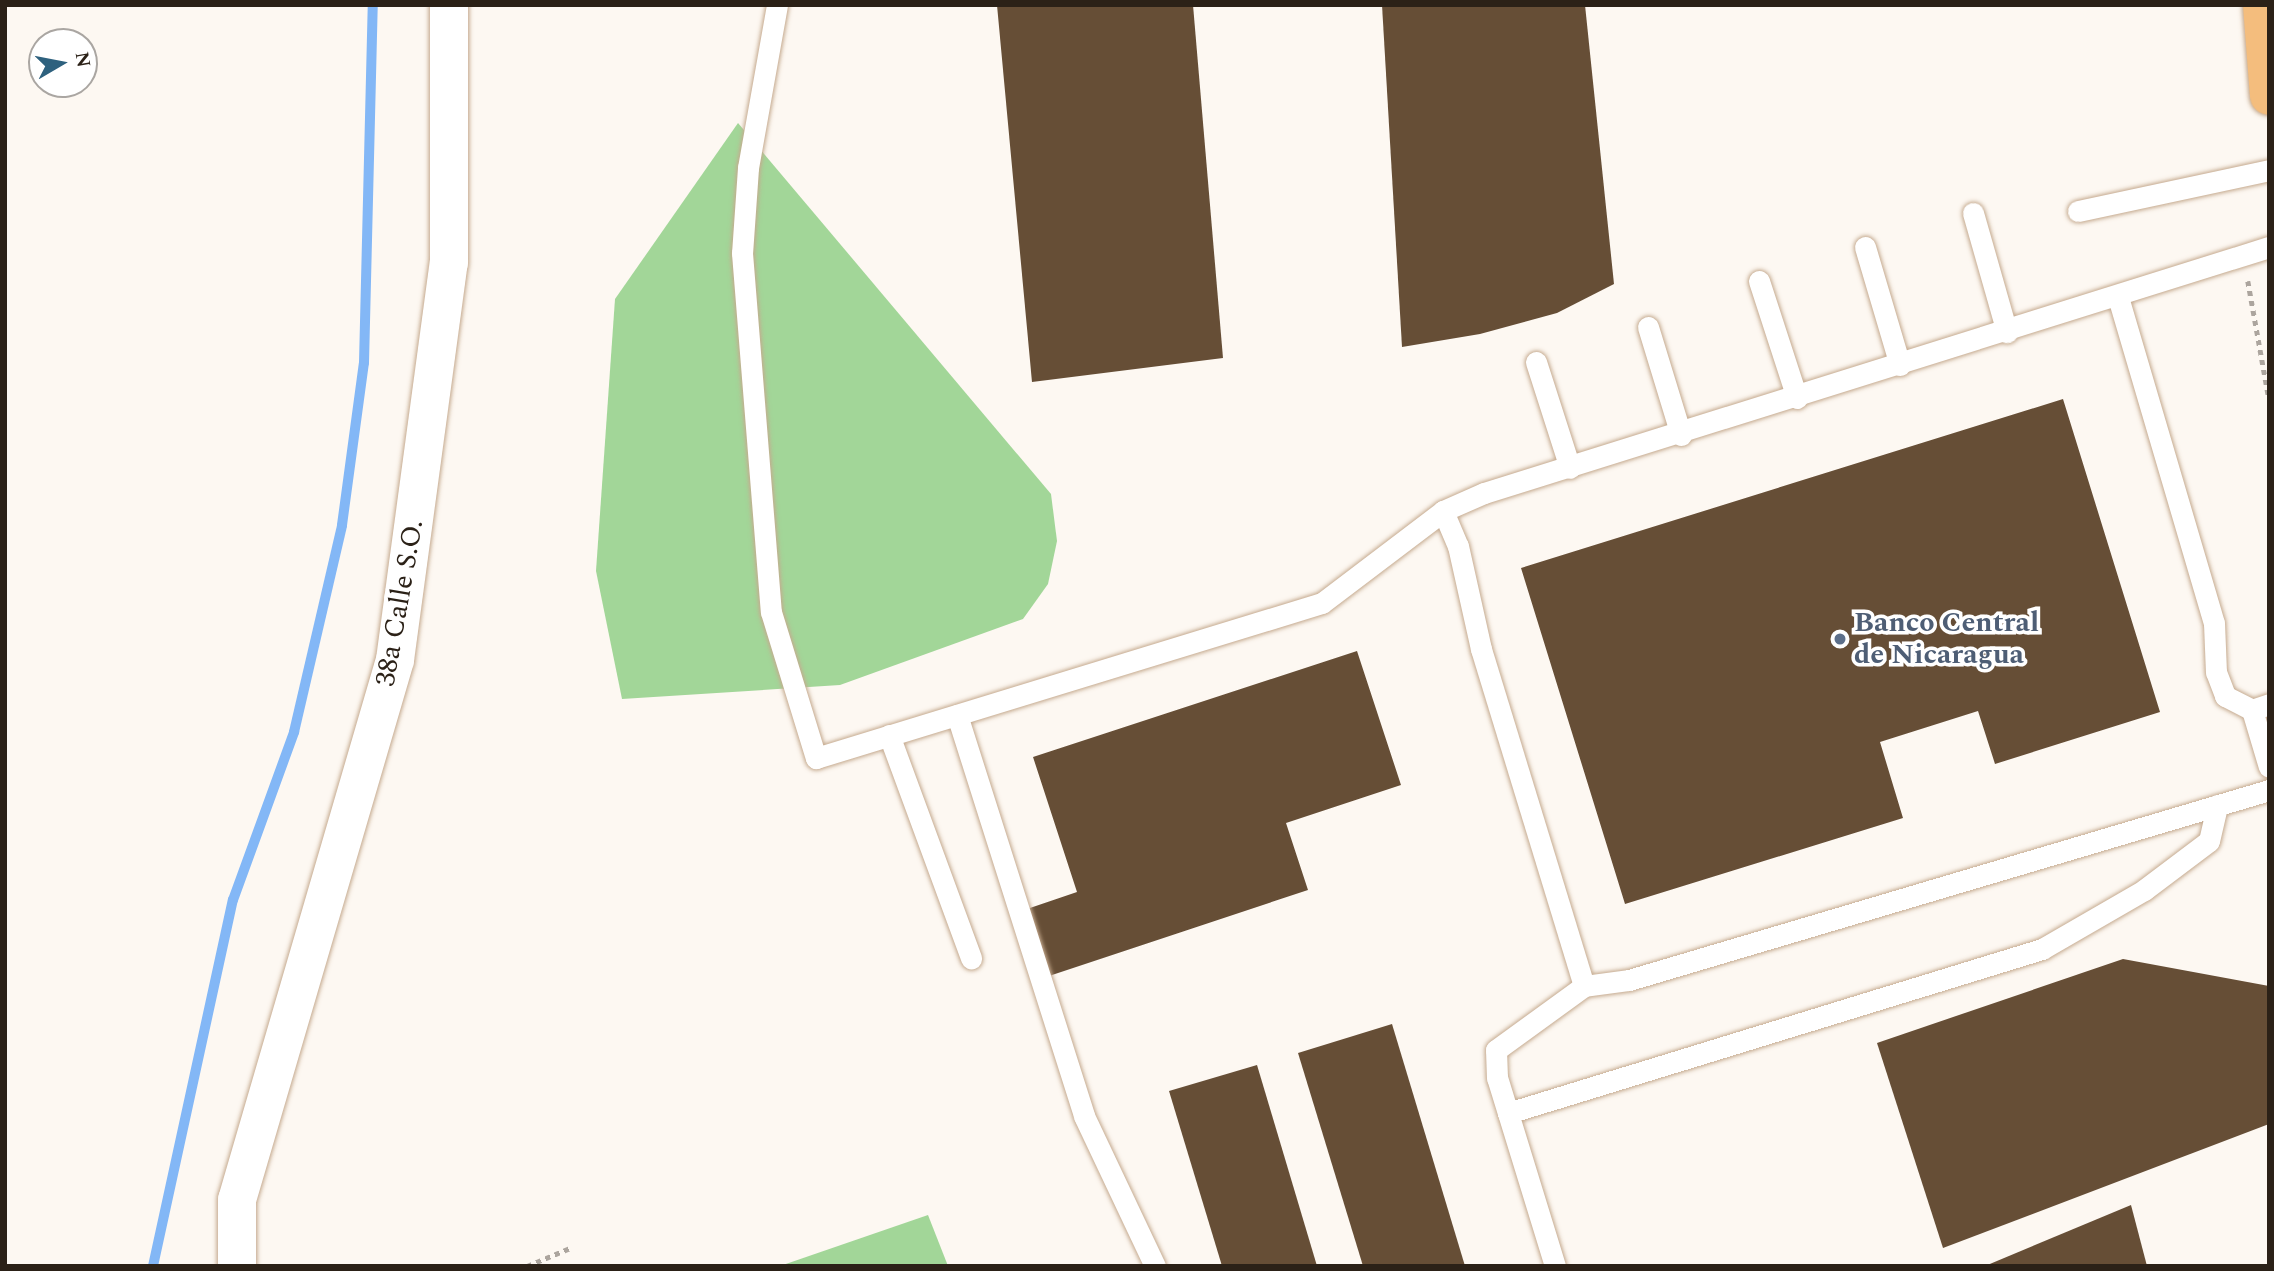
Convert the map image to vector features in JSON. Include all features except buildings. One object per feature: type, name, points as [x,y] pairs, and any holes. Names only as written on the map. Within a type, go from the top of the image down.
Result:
[{"type":"main road","points":[[2262,5],[2269,96]]},
{"type":"street","name":"38a Calle S.O.","points":[[237,1266],[237,1200],[395,660],[449,263],[449,5]]},
{"type":"lane","points":[[777,5],[748,168],[742,253],[771,612],[816,758],[1321,603],[1443,511],[1484,493],[1681,435],[2269,247]]},
{"type":"lane","points":[[2078,211],[2269,170]]},
{"type":"lane","points":[[1973,213],[2007,332]]},
{"type":"lane","points":[[1866,247],[1900,365]]},
{"type":"lane","points":[[1759,281],[1797,398]]},
{"type":"lane","points":[[2118,297],[2214,623],[2216,672],[2225,696],[2260,707],[2269,767]]},
{"type":"lane","points":[[1648,327],[1681,435]]},
{"type":"lane","points":[[1536,362],[1570,468]]},
{"type":"lane","points":[[1443,511],[1458,546],[1481,649],[1584,986]]},
{"type":"lane","points":[[957,715],[1084,1116],[1155,1266]]},
{"type":"lane","points":[[888,735],[971,958]]},
{"type":"lane","points":[[1555,1266],[1497,1078],[1496,1050],[1584,986],[1629,980],[2269,790]]},
{"type":"lane","points":[[1508,1113],[2042,949],[2144,890],[2209,841],[2217,805]]},
{"type":"path","points":[[2244,256],[2269,399]]},
{"type":"path","points":[[527,1266],[570,1248]]},
{"type":"green space","points":[[738,123],[1051,494],[1057,541],[1048,584],[1023,619],[840,685],[622,699],[596,571],[615,299]]},
{"type":"green space","points":[[928,1215],[948,1266],[780,1266]]},
{"type":"waterway","points":[[153,1266],[233,900],[294,732],[342,525],[364,363],[373,5]]},
{"type":"place","name":"Banco Central de Nicaragua","points":[[1840,639]]}]
